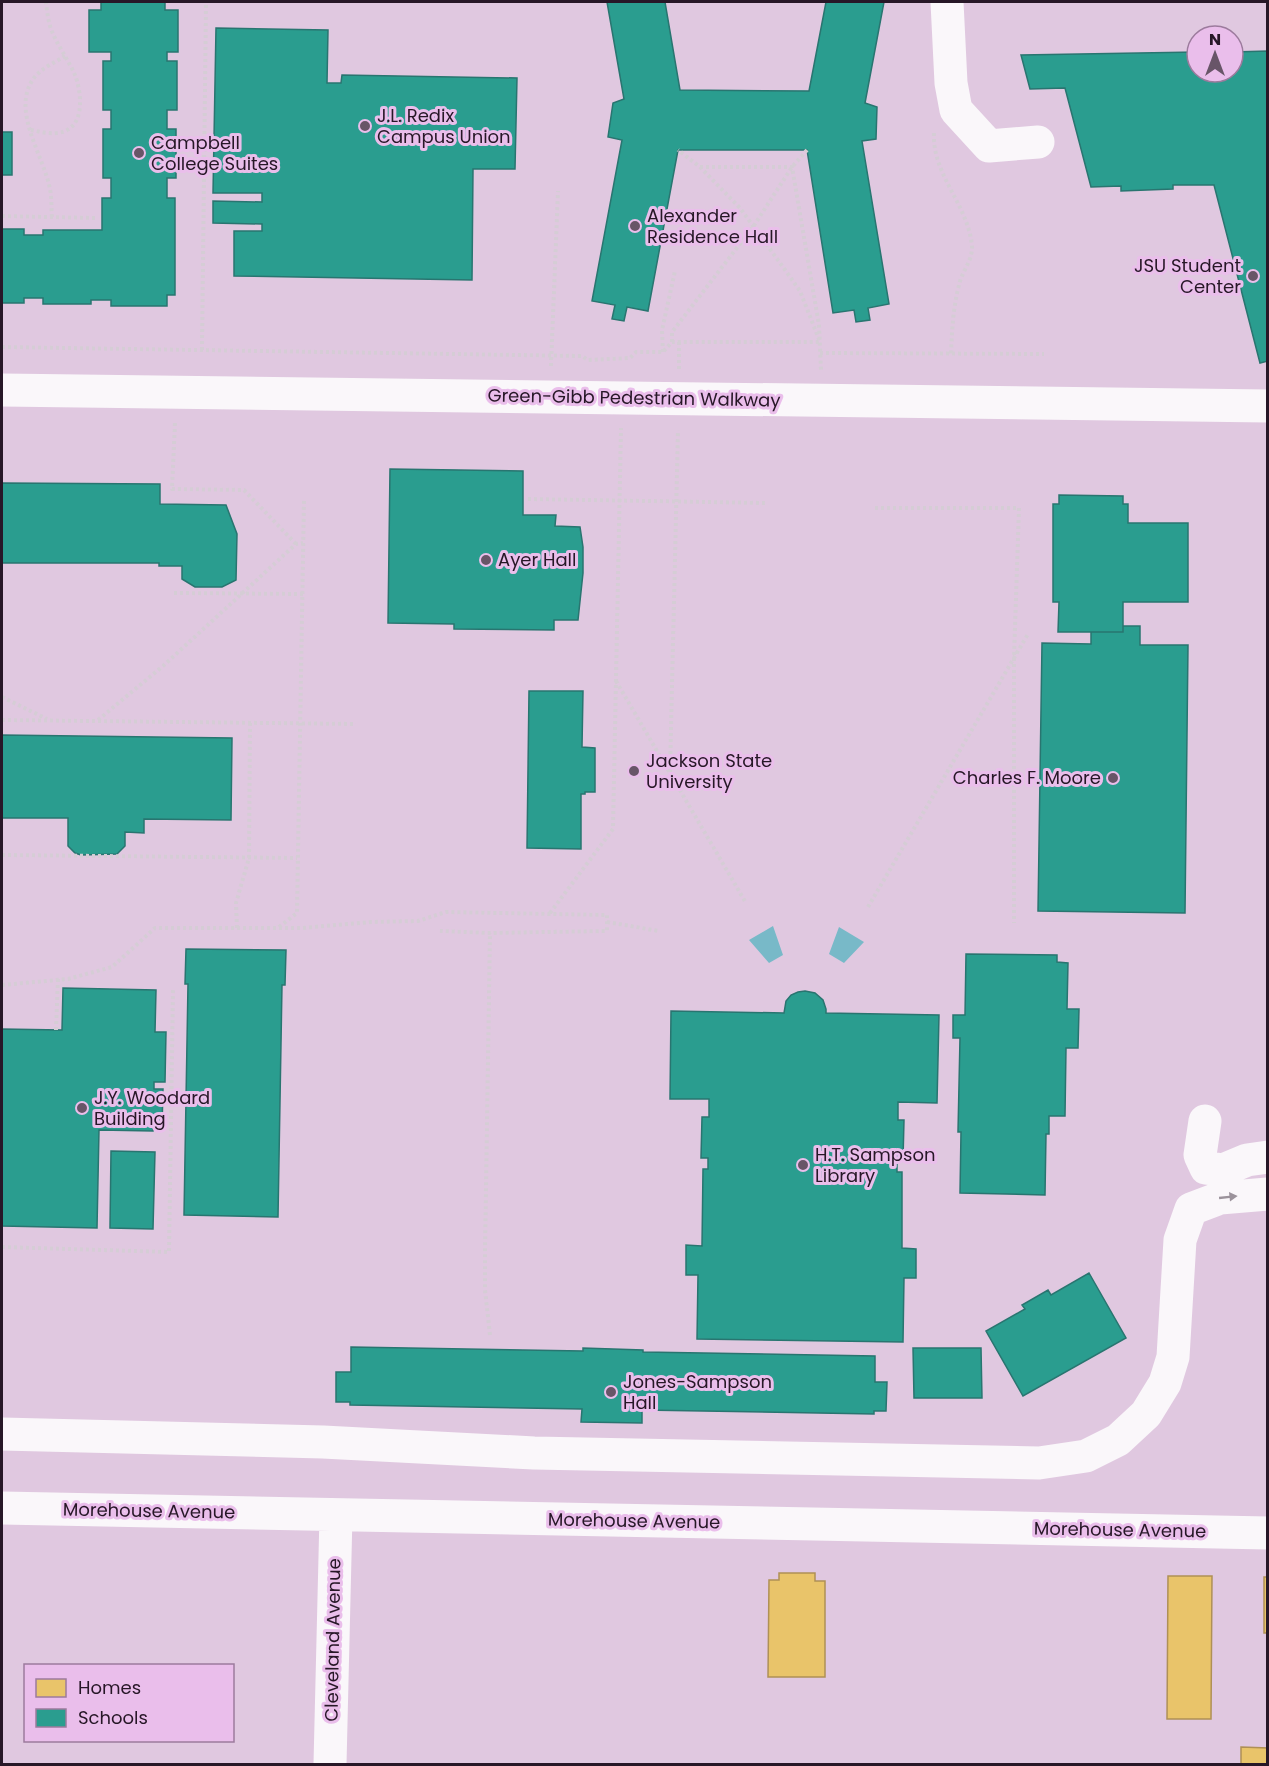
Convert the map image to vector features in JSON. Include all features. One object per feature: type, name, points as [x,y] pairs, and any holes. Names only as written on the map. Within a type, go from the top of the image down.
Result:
[{"type":"street","points":[[947,2],[951,82],[956,110],[989,146],[1038,142]]},
{"type":"street","name":"Green-Gibb Pedestrian Walkway","points":[[2,390],[1268,406]]},
{"type":"street","points":[[1204,1121],[1200,1155],[1206,1168],[1222,1170],[1247,1160],[1268,1156]]},
{"type":"street","points":[[2,1434],[323,1442],[534,1453],[1039,1464],[1086,1456],[1118,1440],[1146,1414],[1165,1383],[1173,1357],[1180,1240],[1191,1209],[1220,1198],[1268,1194]]},
{"type":"street","name":"Morehouse Avenue","points":[[2,1508],[1268,1533]]},
{"type":"street","name":"Cleveland Avenue","points":[[330,1764],[336,1515]]},
{"type":"path","points":[[30,130],[59,133],[68,130],[79,114],[80,99],[76,77],[52,30],[46,2]]},
{"type":"path","points":[[202,350],[206,2]]},
{"type":"path","points":[[52,217],[50,189],[30,130],[26,94],[32,80],[44,68],[66,56]]},
{"type":"path","points":[[934,128],[938,163],[965,217],[972,246],[971,257],[960,282],[952,316],[951,354]]},
{"type":"path","points":[[678,150],[700,167],[740,208],[800,291],[820,342]]},
{"type":"path","points":[[2,347],[552,355],[582,356],[588,360],[630,358],[636,352],[663,352],[672,342],[672,332],[753,227],[792,167],[807,150]]},
{"type":"path","points":[[700,167],[792,167]]},
{"type":"path","points":[[792,167],[819,325],[822,400]]},
{"type":"path","points":[[550,397],[558,191]]},
{"type":"path","points":[[2,216],[96,218]]},
{"type":"path","points":[[663,352],[662,330],[675,271]]},
{"type":"path","points":[[672,342],[820,342]]},
{"type":"path","points":[[670,772],[679,342]]},
{"type":"path","points":[[820,353],[1044,354]]},
{"type":"path","points":[[176,392],[172,489],[244,490],[296,544]]},
{"type":"path","points":[[550,913],[613,829],[621,398]]},
{"type":"path","points":[[277,928],[297,913],[304,498]]},
{"type":"path","points":[[528,499],[766,503]]},
{"type":"path","points":[[875,508],[1019,508],[1014,657],[1014,923]]},
{"type":"path","points":[[98,721],[163,666],[296,544],[303,543]]},
{"type":"path","points":[[174,593],[303,594]]},
{"type":"path","points":[[868,907],[1028,634]]},
{"type":"path","points":[[616,681],[746,903]]},
{"type":"path","points":[[2,697],[50,720]]},
{"type":"path","points":[[2,720],[356,724]]},
{"type":"path","points":[[237,928],[236,903],[249,858],[250,723]]},
{"type":"path","points":[[2,855],[297,858]]},
{"type":"path","points":[[2,985],[68,979],[112,967],[155,928],[277,928],[418,921],[446,912],[607,915],[607,930],[490,933],[440,930]]},
{"type":"path","points":[[607,922],[659,932]]},
{"type":"path","points":[[490,933],[485,1251],[485,1290],[490,1335]]},
{"type":"path","points":[[56,1030],[58,979]]},
{"type":"path","points":[[2,1247],[169,1252],[173,988]]},
{"type":"water","points":[[773,926],[783,955],[769,963],[749,940]]},
{"type":"water","points":[[839,927],[864,942],[844,963],[829,954]]},
{"type":"building: Homes","points":[[779,1573],[815,1573],[815,1581],[825,1581],[825,1677],[768,1677],[769,1580],[779,1580]]},
{"type":"building: Homes","points":[[1168,1576],[1212,1576],[1211,1719],[1167,1719]]},
{"type":"building: Homes","points":[[1264,1577],[1268,1577],[1268,1633],[1264,1633]]},
{"type":"building: Homes","points":[[1241,1747],[1268,1748],[1268,1764],[1241,1764]]},
{"type":"building: Schools","name":"Campbell College Suites","points":[[101,2],[165,2],[165,10],[178,10],[178,52],[167,52],[167,61],[177,61],[177,110],[167,110],[167,129],[176,129],[176,178],[167,178],[167,198],[175,198],[175,295],[167,295],[167,306],[111,306],[111,300],[91,300],[91,304],[43,304],[43,298],[24,298],[24,303],[2,303],[2,229],[24,229],[24,235],[43,235],[43,230],[102,230],[102,198],[111,198],[111,178],[103,178],[103,129],[111,129],[111,110],[103,110],[103,61],[111,61],[111,52],[89,52],[89,10],[101,10]]},
{"type":"building: Schools","name":"Alexander Residence Hall","points":[[607,2],[665,2],[680,90],[809,91],[826,2],[884,2],[865,103],[877,107],[876,139],[862,141],[889,304],[868,308],[870,320],[856,322],[854,310],[833,313],[807,150],[678,150],[648,311],[627,307],[624,321],[612,319],[615,305],[592,301],[622,140],[608,137],[613,103],[624,99]]},
{"type":"building: Schools","name":"J.L. Redix Campus Union","points":[[216,28],[328,30],[327,83],[341,83],[342,75],[517,78],[515,169],[473,169],[472,280],[234,276],[234,231],[262,231],[262,224],[213,223],[213,201],[262,202],[262,193],[213,193]]},
{"type":"building: Schools","name":"JSU Student Center","points":[[1268,51],[1268,361],[1260,363],[1214,185],[1173,185],[1173,189],[1121,191],[1121,186],[1091,187],[1065,88],[1030,89],[1021,55],[1185,52],[1185,84],[1245,84],[1245,52]]},
{"type":"building: Schools","points":[[2,132],[12,132],[12,175],[2,175]]},
{"type":"building: Schools","name":"Ayer Hall","points":[[390,469],[523,471],[523,515],[556,515],[555,526],[580,527],[583,573],[578,620],[554,620],[554,630],[454,629],[454,624],[388,623]]},
{"type":"building: Schools","points":[[2,483],[160,484],[160,504],[226,505],[237,534],[236,580],[222,587],[195,587],[182,579],[182,566],[159,566],[159,563],[2,563]]},
{"type":"building: Schools","points":[[1059,495],[1123,496],[1123,504],[1128,504],[1128,523],[1188,523],[1188,602],[1123,602],[1123,632],[1058,632],[1059,602],[1053,602],[1053,504],[1059,504]]},
{"type":"building: Schools","name":"Charles F. Moore","points":[[1123,626],[1140,626],[1140,645],[1188,645],[1185,913],[1038,911],[1042,643],[1091,644],[1091,632],[1123,632]]},
{"type":"building: Schools","points":[[529,691],[583,691],[582,747],[595,748],[595,792],[581,794],[581,849],[527,848]]},
{"type":"building: Schools","points":[[2,735],[232,738],[231,820],[144,819],[144,833],[125,832],[125,846],[117,854],[81,855],[75,853],[68,846],[68,818],[2,818]]},
{"type":"building: Schools","points":[[186,949],[286,950],[285,985],[282,985],[278,1217],[184,1215],[188,984],[185,984]]},
{"type":"building: Schools","points":[[966,954],[1057,955],[1057,962],[1068,963],[1067,1009],[1079,1009],[1078,1048],[1066,1048],[1065,1116],[1049,1116],[1049,1134],[1046,1134],[1045,1195],[960,1193],[961,1132],[958,1132],[960,1038],[953,1038],[953,1015],[965,1015]]},
{"type":"building: Schools","name":"J.Y. Woodard Building","points":[[63,988],[156,990],[155,1032],[166,1032],[165,1082],[154,1082],[154,1089],[163,1089],[162,1127],[153,1126],[153,1131],[99,1130],[97,1228],[2,1226],[2,1029],[62,1030]]},
{"type":"building: Schools","name":"H.T. Sampson Library","points":[[805,991],[815,993],[823,1000],[826,1013],[939,1015],[937,1103],[898,1102],[898,1120],[904,1120],[903,1160],[897,1160],[897,1172],[902,1172],[902,1248],[916,1249],[916,1278],[904,1278],[903,1342],[697,1339],[698,1275],[686,1275],[686,1245],[702,1246],[703,1169],[708,1169],[708,1158],[701,1158],[702,1117],[709,1117],[709,1099],[670,1099],[671,1011],[784,1013],[786,1001],[791,995]]},
{"type":"building: Schools","name":"J.Y. Woodard Building","points":[[111,1151],[155,1152],[153,1229],[110,1228]]},
{"type":"building: Schools","points":[[1089,1273],[1126,1338],[1023,1396],[986,1331],[1025,1309],[1022,1305],[1048,1290],[1051,1295]]},
{"type":"building: Schools","name":"Jones-Sampson Hall","points":[[351,1347],[583,1351],[583,1348],[643,1350],[643,1352],[875,1356],[875,1382],[887,1382],[886,1411],[874,1411],[874,1414],[642,1410],[642,1423],[581,1422],[582,1409],[350,1405],[350,1402],[336,1402],[336,1372],[351,1372]]},
{"type":"building: Schools","points":[[913,1348],[981,1348],[982,1398],[914,1398]]},
{"type":"place","name":"J.L. Redix Campus Union","points":[[365,126]]},
{"type":"place","name":"Campbell College Suites","points":[[139,153]]},
{"type":"place","name":"Alexander Residence Hall","points":[[635,226]]},
{"type":"place","name":"JSU Student Center","points":[[1253,276]]},
{"type":"place","name":"Ayer Hall","points":[[486,560]]},
{"type":"place","name":"Jackson State University","points":[[634,771]]},
{"type":"place","name":"Charles F. Moore","points":[[1113,778]]},
{"type":"place","name":"J.Y. Woodard Building","points":[[82,1108]]},
{"type":"place","name":"H.T. Sampson Library","points":[[803,1165]]},
{"type":"place","name":"Jones-Sampson Hall","points":[[611,1392]]}]
